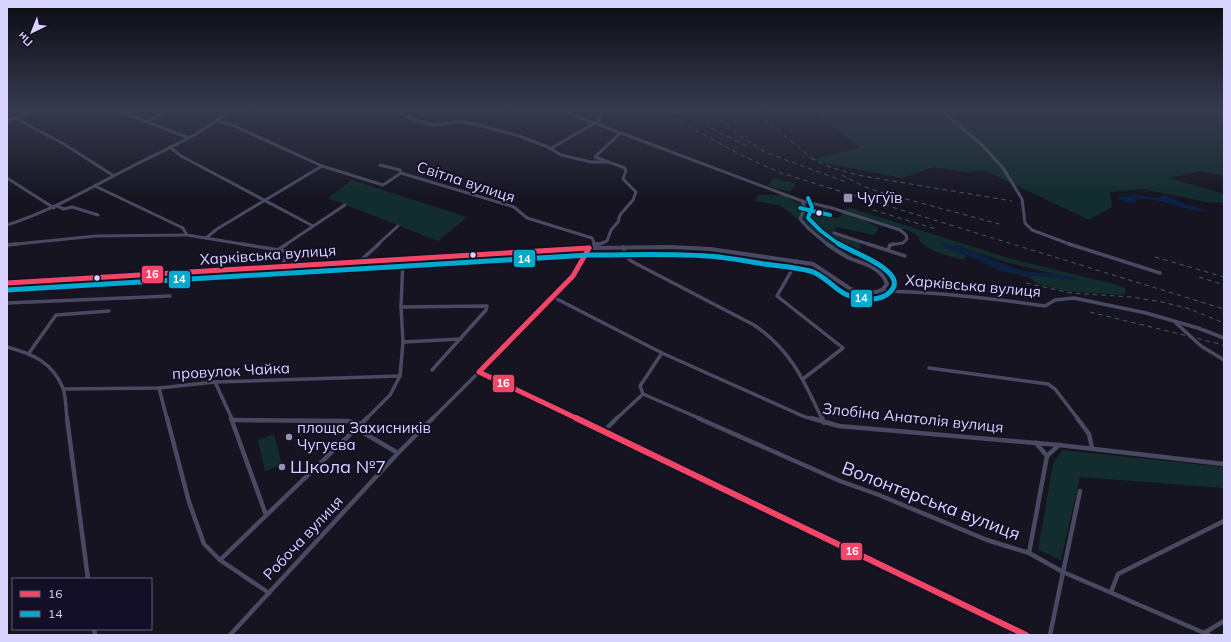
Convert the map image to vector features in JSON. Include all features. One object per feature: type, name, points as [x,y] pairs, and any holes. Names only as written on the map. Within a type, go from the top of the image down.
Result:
[{"type":"street","points":[[53,138],[114,176]]},
{"type":"street","points":[[7,225],[34,217],[56,207],[188,138]]},
{"type":"street","name":"Світла вулиця","points":[[260,138],[322,166],[383,185],[401,173],[514,207],[527,218],[592,238],[595,246]]},
{"type":"street","points":[[524,138],[561,155],[591,162],[609,162]]},
{"type":"street","points":[[550,149],[570,138]]},
{"type":"street","points":[[595,246],[607,241],[611,230],[618,222],[620,214],[633,200],[636,192],[623,179],[626,171],[625,168],[595,157],[615,138]]},
{"type":"street","points":[[633,138],[802,201],[832,208],[900,230],[906,235],[907,240],[903,243],[895,243],[890,245],[888,250]]},
{"type":"street","points":[[974,138],[1003,168],[1022,199],[1025,223],[1032,230],[1063,242],[1160,273]]},
{"type":"street","points":[[170,147],[181,156],[313,226]]},
{"type":"street","points":[[380,165],[400,170],[401,173]]},
{"type":"street","points":[[206,238],[217,229],[322,166]]},
{"type":"street","points":[[7,178],[56,207],[64,209],[72,207],[98,215]]},
{"type":"street","points":[[95,186],[183,228],[187,235]]},
{"type":"street","name":"Харківська вулиця","points":[[802,201],[805,207],[800,219],[805,226],[843,255],[867,265],[883,274],[887,284],[881,291]]},
{"type":"street","points":[[278,249],[345,205]]},
{"type":"street","points":[[360,261],[398,226]]},
{"type":"street","name":"Харківська вулиця","points":[[834,233],[905,256]]},
{"type":"street","points":[[7,245],[96,236],[187,235],[278,249],[287,255],[282,266]]},
{"type":"street","name":"Харківська вулиця","points":[[7,282],[589,248],[595,246],[710,249],[797,261],[819,266],[842,285],[850,289],[863,292],[926,292],[974,296],[1045,306],[1055,300],[1074,298],[1146,313],[1172,320],[1224,338]]},
{"type":"street","points":[[623,247],[627,257],[631,261],[754,325],[780,344],[803,379],[824,423]]},
{"type":"street","name":"Робоча вулиця","points":[[230,635],[398,453],[554,297],[572,276],[589,248]]},
{"type":"street","points":[[220,560],[357,429],[390,395],[400,376],[403,342],[401,307],[403,259]]},
{"type":"street","points":[[797,261],[777,296],[843,348],[803,379]]},
{"type":"street","points":[[7,303],[170,296]]},
{"type":"street","name":"Злобіна Анатолія вулиця","points":[[554,297],[662,353],[805,417],[824,423],[839,426],[1092,448],[1224,464]]},
{"type":"street","points":[[401,307],[487,306],[486,310],[432,370]]},
{"type":"street","points":[[29,353],[56,315],[109,311]]},
{"type":"street","points":[[1172,320],[1187,331],[1201,346],[1224,360]]},
{"type":"street","points":[[403,342],[461,339]]},
{"type":"street","points":[[7,347],[29,353],[50,367],[63,389],[88,578]]},
{"type":"street","points":[[604,432],[643,394],[640,386],[662,353]]},
{"type":"street","points":[[929,368],[1048,384],[1055,389],[1089,434],[1092,448]]},
{"type":"street","points":[[479,372],[1026,635]]},
{"type":"street","name":"провулок Чайка","points":[[63,389],[159,388],[215,382],[400,376]]},
{"type":"street","points":[[215,382],[232,420],[266,515]]},
{"type":"street","points":[[159,388],[189,502],[204,544],[220,560],[269,592]]},
{"type":"street","name":"Волонтерська вулиця","points":[[643,394],[840,481],[879,495],[987,540],[1029,553],[1063,572],[1206,634]]},
{"type":"street","points":[[232,420],[347,421],[361,424]]},
{"type":"street","points":[[357,429],[398,453]]},
{"type":"street","points":[[1036,443],[1047,456]]},
{"type":"street","points":[[1029,553],[1047,456],[1059,445]]},
{"type":"street","points":[[1050,635],[1080,491]]},
{"type":"street","points":[[1111,592],[1118,574],[1224,521]]},
{"type":"street","points":[[1206,634],[1224,621]]},
{"type":"street","points":[[1010,635],[1012,628]]},
{"type":"green space","points":[[847,138],[1224,138],[1224,176],[1200,171],[1169,178],[1224,194],[1224,203],[1206,202],[1143,189],[1110,192],[1112,207],[1089,220],[984,170],[966,172],[933,167],[902,178],[809,160],[860,148]]},
{"type":"green space","points":[[774,178],[796,184],[790,192],[767,186]]},
{"type":"green space","points":[[352,180],[467,217],[438,241],[328,198]]},
{"type":"green space","points":[[758,195],[785,195],[791,200],[802,204],[805,209],[809,206],[821,210],[827,208],[833,217],[838,218],[842,215],[844,209],[851,208],[1008,258],[1118,285],[1125,288],[1126,292],[1123,295],[1064,291],[1038,284],[1029,277],[996,269],[1028,275],[1078,280],[1006,262],[955,245],[957,253],[968,256],[962,260],[933,251],[921,243],[917,235],[906,229],[899,229],[867,218],[865,221],[878,227],[878,230],[874,235],[836,227],[834,233],[858,241],[861,247],[850,259],[781,206],[755,201]]},
{"type":"green space","points":[[274,434],[282,465],[265,471],[258,440]]},
{"type":"green space","points":[[1062,450],[1224,467],[1224,488],[1080,477],[1061,560],[1038,550],[1053,464]]},
{"type":"water","points":[[1133,194],[1155,198],[1165,195],[1185,204],[1209,211],[1191,210],[1155,200],[1137,199],[1136,203],[1122,201],[1116,197],[1130,196]]},
{"type":"water","points":[[939,243],[961,247],[1021,270],[1064,275],[1079,280],[1025,275],[1005,271],[950,250]]},
{"type":"railway","points":[[710,138],[743,156],[781,173],[1224,309]]},
{"type":"railway","points":[[730,138],[747,146]]},
{"type":"railway","points":[[743,138],[767,153],[846,182]]},
{"type":"railway","points":[[787,138],[812,159]]},
{"type":"railway","points":[[812,159],[827,166],[857,175],[1012,201]]},
{"type":"railway","points":[[842,175],[863,186],[880,192],[999,224]]},
{"type":"railway","points":[[873,210],[936,229]]},
{"type":"railway","points":[[1155,257],[1224,277]]},
{"type":"railway","points":[[1199,277],[1224,285]]},
{"type":"railway","points":[[1026,283],[1071,293],[1131,297],[1162,302],[1187,308],[1224,323]]},
{"type":"railway","points":[[1090,312],[1224,345]]},
{"type":"transit line","name":"14","points":[[7,290],[589,255],[671,254],[709,256],[811,271],[845,294],[864,299],[876,299],[885,296],[892,290],[894,284],[887,270],[875,261],[842,246],[816,227],[808,218],[812,207],[808,198]]},
{"type":"transit line","name":"14","points":[[800,208],[830,215]]},
{"type":"transit line","name":"16","points":[[589,248],[573,276],[479,372],[1026,635]]},
{"type":"transit line","name":"16","points":[[7,283],[589,248]]},
{"type":"place","name":"Чугу́їв","points":[[848,198]]},
{"type":"place","name":"площа Захисників Чугуєва","points":[[289,437]]},
{"type":"place","name":"Школа №7","points":[[282,467]]}]
